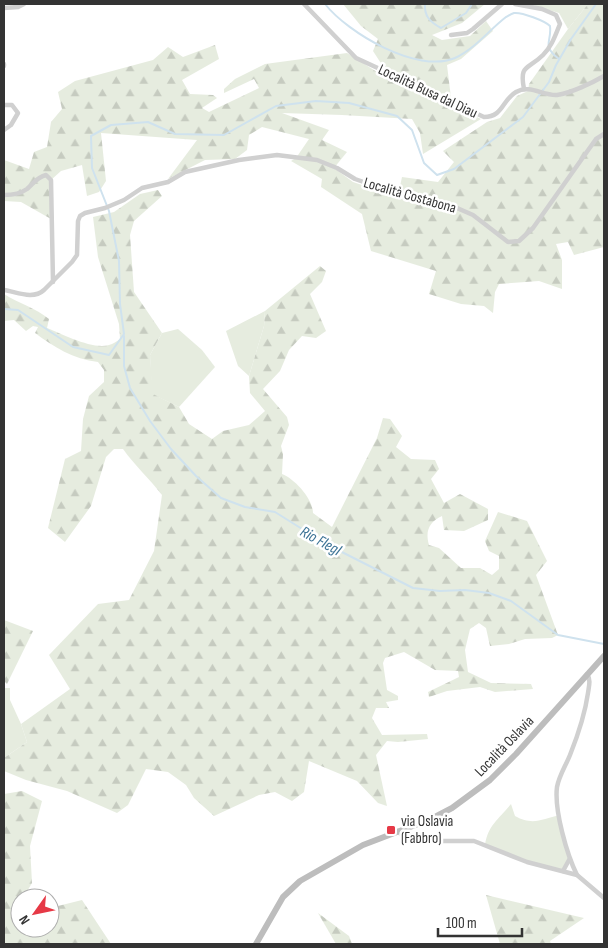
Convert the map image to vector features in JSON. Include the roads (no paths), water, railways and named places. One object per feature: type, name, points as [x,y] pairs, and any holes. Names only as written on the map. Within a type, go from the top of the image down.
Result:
[{"type":"street","points":[[4,8],[18,7],[24,4]]},
{"type":"street","name":"Località Busa dal Diau","points":[[304,4],[356,58],[484,117],[491,117],[497,114],[515,92],[524,89]]},
{"type":"street","points":[[451,35],[466,33],[473,29],[502,4]]},
{"type":"street","points":[[515,4],[542,9],[556,15],[560,24],[553,42],[542,56],[527,67],[522,76],[524,89],[537,90],[545,95],[558,94],[604,76]]},
{"type":"street","points":[[4,105],[12,105],[18,113],[11,125],[4,130]]},
{"type":"street","name":"Località Costabona","points":[[52,282],[77,255],[78,221],[85,212],[110,206],[142,188],[168,182],[185,172],[239,160],[277,155],[317,160],[337,168],[355,179],[375,186],[457,208],[473,215],[508,242],[519,241],[533,228],[596,139],[604,134]]},
{"type":"street","points":[[4,195],[16,194],[26,190],[39,176],[46,174],[51,180],[52,282],[40,294],[30,295],[4,290]]},
{"type":"street","name":"Località Oslavia","points":[[256,944],[283,897],[300,881],[363,844],[430,819],[452,808],[490,780],[516,754],[604,656]]},
{"type":"street","points":[[587,674],[590,678],[584,714],[577,738],[558,784],[557,800],[569,860],[577,875],[604,898]]},
{"type":"street","points":[[398,831],[407,841],[474,841],[527,862],[577,875]]},
{"type":"street","points":[[563,871],[569,860]]},
{"type":"waterway","points":[[325,4],[350,27],[384,48],[403,56],[439,61],[455,58],[475,44],[506,17],[514,13],[522,14],[539,19],[550,26],[548,44],[550,50],[559,59]]},
{"type":"waterway","points":[[425,4],[428,18],[441,28],[466,13],[472,4]]},
{"type":"waterway","points":[[4,309],[18,310],[73,347],[109,355],[124,334],[120,304],[119,261],[109,211],[92,168],[91,136],[111,125],[148,122],[175,134],[224,135],[276,106],[316,101],[349,103],[397,116],[412,130],[424,163],[437,175],[454,169],[523,117],[549,82],[556,65],[571,39],[596,4]]},
{"type":"waterway","name":"Rio Flegl","points":[[124,336],[124,366],[130,388],[150,421],[171,449],[196,476],[221,498],[245,507],[275,512],[326,544],[413,588],[489,593],[511,601],[558,635],[604,644]]},
{"type":"place","name":"via Oslavia (Fabbro)","points":[[391,830]]}]
